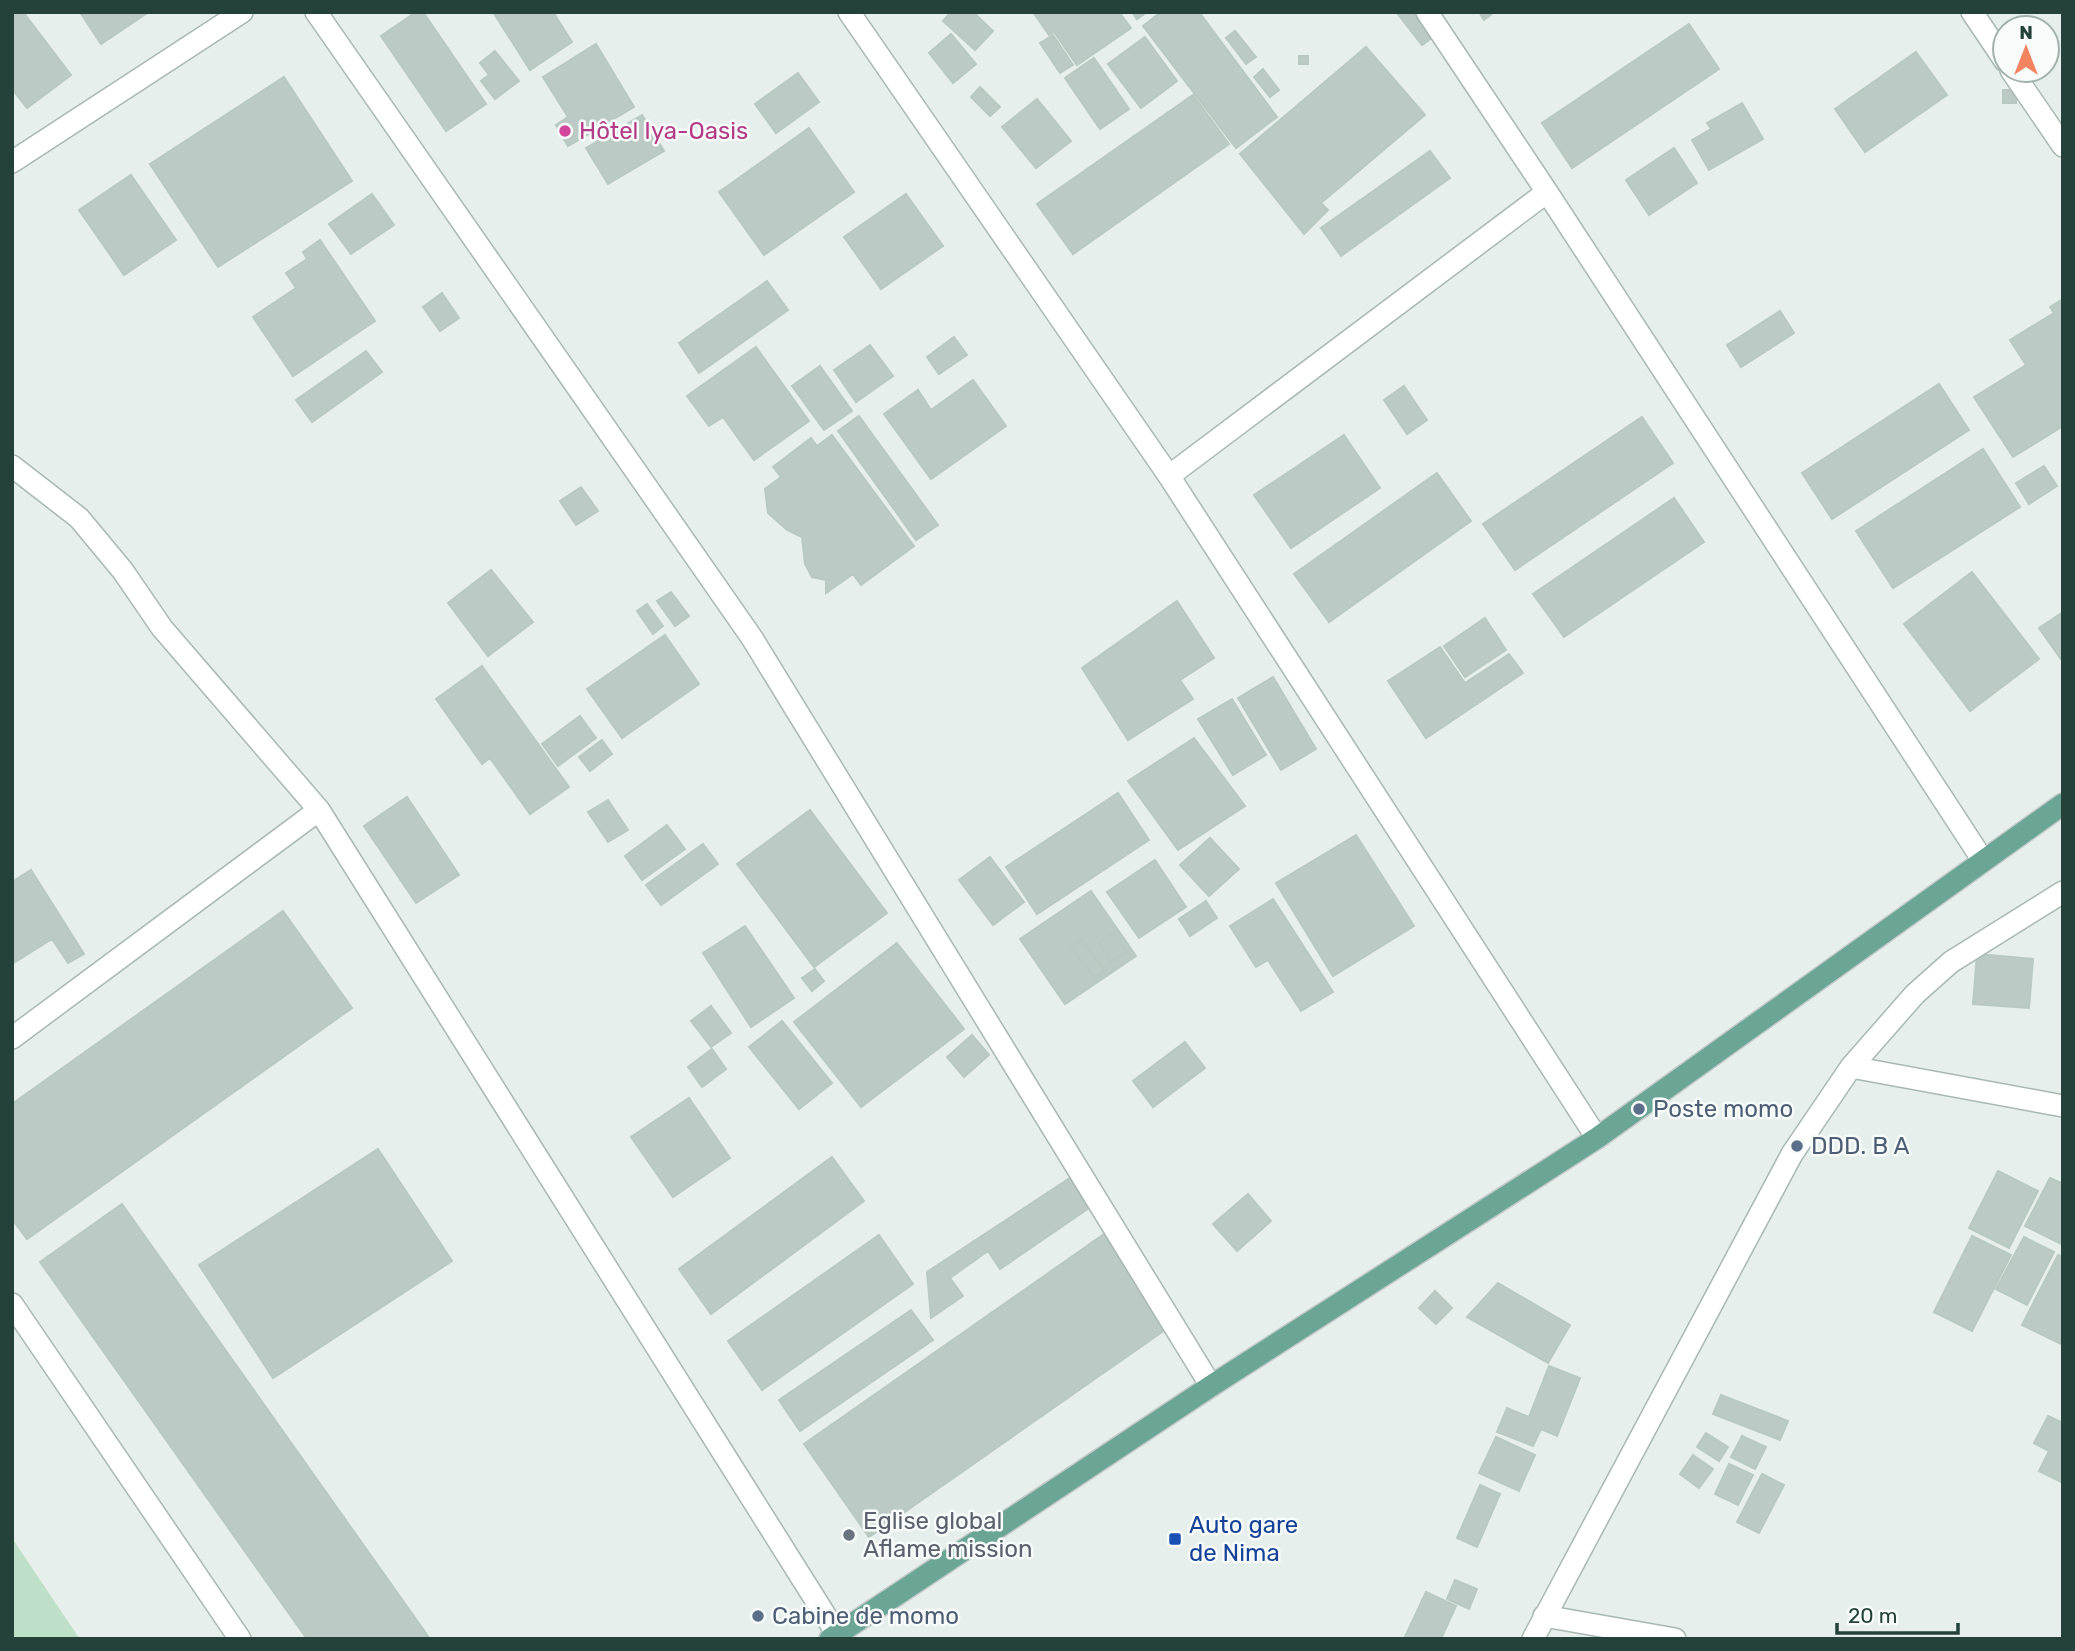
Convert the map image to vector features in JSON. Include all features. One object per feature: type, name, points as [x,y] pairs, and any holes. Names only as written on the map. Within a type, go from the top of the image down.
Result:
[{"type":"main road","points":[[833,1636],[1211,1386],[1597,1138],[1982,859],[2063,804]]},
{"type":"street","points":[[12,162],[242,12]]},
{"type":"street","points":[[316,12],[752,638],[1211,1386]]},
{"type":"street","points":[[849,12],[1169,476],[1597,1138]]},
{"type":"street","points":[[1427,12],[1982,859]]},
{"type":"street","points":[[1972,12],[1991,40]]},
{"type":"street","points":[[2021,84],[2063,146]]},
{"type":"street","points":[[1169,476],[1547,192]]},
{"type":"street","points":[[12,466],[79,518],[123,571],[162,628],[319,810],[833,1636]]},
{"type":"street","points":[[12,1038],[319,810]]},
{"type":"street","points":[[1533,1639],[1792,1154],[1851,1067],[1915,994],[1951,962],[2063,892]]},
{"type":"street","points":[[1851,1067],[2063,1106]]},
{"type":"street","points":[[12,1304],[240,1639]]},
{"type":"street","points":[[1544,1616],[1675,1639]]},
{"type":"green space","points":[[12,1538],[79,1638],[79,1639],[12,1639]]},
{"type":"building","points":[[12,12],[23,12],[71,75],[27,108],[12,89]]},
{"type":"building","points":[[80,12],[146,12],[147,13],[101,44]]},
{"type":"building","points":[[416,12],[423,12],[486,104],[446,131],[381,36]]},
{"type":"building","points":[[493,12],[553,12],[572,42],[530,70]]},
{"type":"building","points":[[951,12],[973,12],[993,31],[975,50],[943,21]]},
{"type":"building","points":[[1033,12],[1119,12],[1131,28],[1077,65],[1054,32],[1049,35]]},
{"type":"building","points":[[1132,12],[1147,12],[1137,19]]},
{"type":"building","points":[[1161,12],[1199,12],[1277,117],[1236,148],[1143,26]]},
{"type":"building","points":[[1420,12],[1437,34],[1422,45],[1397,13]]},
{"type":"building","points":[[1479,12],[1494,12],[1484,20]]},
{"type":"building","points":[[1689,24],[1719,69],[1572,168],[1542,123]]},
{"type":"building","points":[[1235,31],[1256,57],[1246,64],[1226,38]]},
{"type":"building","points":[[951,34],[976,64],[953,83],[929,53]]},
{"type":"building","points":[[1053,35],[1073,65],[1060,73],[1040,43]]},
{"type":"building","points":[[1145,37],[1177,81],[1141,108],[1108,64]]},
{"type":"building","points":[[596,44],[634,107],[568,146],[556,125],[568,117],[543,77]]},
{"type":"building","points":[[1366,47],[1425,115],[1321,203],[1328,210],[1304,234],[1240,154]]},
{"type":"building","points":[[495,51],[519,81],[495,99],[481,81],[489,75],[480,63]]},
{"type":"building","points":[[1916,52],[1947,95],[1865,152],[1835,109]]},
{"type":"building","points":[[1299,56],[1308,56],[1308,64],[1299,64]]},
{"type":"building","points":[[1094,58],[1129,109],[1100,129],[1065,78]]},
{"type":"building","points":[[1263,69],[1279,90],[1270,97],[1254,77]]},
{"type":"building","points":[[798,73],[819,102],[776,133],[755,104]]},
{"type":"building","points":[[284,77],[352,181],[218,267],[150,164]]},
{"type":"building","points":[[980,87],[1000,107],[990,116],[971,97]]},
{"type":"building","points":[[2003,90],[2016,90],[2016,103],[2003,103]]},
{"type":"building","points":[[1193,95],[1229,144],[1073,254],[1037,204]]},
{"type":"building","points":[[1037,99],[1071,141],[1036,168],[1002,127]]},
{"type":"building","points":[[1742,103],[1763,139],[1709,170],[1692,140],[1711,129],[1707,123]]},
{"type":"building","points":[[642,115],[664,151],[608,184],[586,148]]},
{"type":"building","points":[[809,128],[854,192],[764,255],[719,192]]},
{"type":"building","points":[[1674,148],[1697,183],[1649,215],[1626,180]]},
{"type":"building","points":[[1430,151],[1450,178],[1341,256],[1321,228]]},
{"type":"building","points":[[131,175],[176,240],[124,275],[79,210]]},
{"type":"building","points":[[372,194],[394,225],[351,254],[329,224]]},
{"type":"building","points":[[906,194],[943,246],[881,289],[844,237]]},
{"type":"building","points":[[320,240],[375,321],[293,376],[253,317],[296,288],[286,273],[307,259],[303,252]]},
{"type":"building","points":[[767,281],[788,310],[699,373],[679,343]]},
{"type":"building","points":[[442,293],[459,318],[440,331],[423,307]]},
{"type":"building","points":[[2063,299],[2063,426],[2013,457],[1974,397],[2026,365],[2010,340],[2054,313],[2050,307]]},
{"type":"building","points":[[1780,311],[1794,333],[1741,367],[1727,345]]},
{"type":"building","points":[[954,337],[967,355],[939,374],[927,357]]},
{"type":"building","points":[[870,345],[893,376],[856,402],[834,370]]},
{"type":"building","points":[[756,347],[809,421],[754,460],[723,417],[709,426],[687,396]]},
{"type":"building","points":[[366,351],[382,372],[312,422],[296,400]]},
{"type":"building","points":[[820,366],[852,411],[824,430],[792,386]]},
{"type":"building","points":[[973,380],[1006,426],[931,479],[884,414],[918,390],[931,410]]},
{"type":"building","points":[[1939,384],[1969,430],[1832,519],[1802,473]]},
{"type":"building","points":[[1404,386],[1427,420],[1407,434],[1384,400]]},
{"type":"building","points":[[859,416],[938,525],[916,540],[838,431]]},
{"type":"building","points":[[1642,417],[1673,463],[1515,570],[1483,524]]},
{"type":"building","points":[[832,435],[914,546],[861,585],[853,574],[826,593],[826,580],[812,577],[805,564],[802,537],[787,530],[768,513],[765,489],[781,477],[773,467],[811,438],[817,446]]},
{"type":"building","points":[[1344,435],[1380,488],[1291,548],[1254,495]]},
{"type":"building","points":[[1983,449],[2020,507],[1893,588],[1856,531]]},
{"type":"building","points":[[2044,466],[2057,486],[2029,504],[2016,483]]},
{"type":"building","points":[[1437,473],[1471,521],[1329,622],[1294,574]]},
{"type":"building","points":[[581,487],[598,511],[576,525],[560,501]]},
{"type":"building","points":[[1674,498],[1704,542],[1564,637],[1533,594]]},
{"type":"building","points":[[491,570],[533,622],[488,656],[448,603]]},
{"type":"building","points":[[1972,572],[2039,659],[1970,711],[1904,624]]},
{"type":"building","points":[[671,592],[689,616],[675,626],[657,601]]},
{"type":"building","points":[[1177,601],[1214,658],[1180,680],[1193,699],[1128,740],[1082,668]]},
{"type":"building","points":[[647,604],[663,626],[653,634],[637,611]]},
{"type":"building","points":[[2063,612],[2063,662],[2039,628]]},
{"type":"building","points":[[1485,618],[1506,650],[1465,677],[1444,646]]},
{"type":"building","points":[[665,635],[699,684],[622,738],[587,689]]},
{"type":"building","points":[[1440,647],[1465,683],[1509,654],[1523,673],[1426,738],[1388,681]]},
{"type":"building","points":[[482,666],[569,787],[530,814],[490,758],[482,764],[436,699]]},
{"type":"building","points":[[1273,677],[1316,749],[1281,770],[1238,698]]},
{"type":"building","points":[[1232,699],[1266,755],[1233,775],[1198,719]]},
{"type":"building","points":[[580,716],[596,738],[558,766],[542,744]]},
{"type":"building","points":[[1194,738],[1245,806],[1178,850],[1128,781]]},
{"type":"building","points":[[602,740],[612,754],[590,771],[579,757]]},
{"type":"building","points":[[1118,793],[1149,840],[1037,914],[1006,867]]},
{"type":"building","points":[[407,797],[459,875],[416,903],[364,826]]},
{"type":"building","points":[[608,800],[628,830],[608,842],[588,812]]},
{"type":"building","points":[[810,810],[887,913],[814,967],[737,864]]},
{"type":"building","points":[[667,825],[685,849],[642,880],[625,856]]},
{"type":"building","points":[[1356,835],[1414,926],[1333,976],[1276,883]]},
{"type":"building","points":[[1210,838],[1239,869],[1209,896],[1180,865]]},
{"type":"building","points":[[703,844],[718,864],[661,905],[646,885]]},
{"type":"building","points":[[990,857],[1024,902],[993,925],[959,880]]},
{"type":"building","points":[[1155,860],[1186,907],[1139,938],[1107,892]]},
{"type":"building","points":[[31,870],[84,954],[68,963],[52,939],[12,964],[12,882]]},
{"type":"building","points":[[1091,891],[1136,956],[1065,1004],[1020,939]]},
{"type":"building","points":[[1273,899],[1333,992],[1301,1011],[1268,960],[1256,967],[1230,926]]},
{"type":"building","points":[[1206,901],[1217,918],[1190,936],[1179,919]]},
{"type":"building","points":[[283,911],[352,1008],[27,1239],[12,1219],[12,1104]]},
{"type":"building","points":[[745,926],[794,998],[751,1027],[703,953]]},
{"type":"building","points":[[1114,933],[1127,952],[1111,962],[1099,942]]},
{"type":"building","points":[[1081,940],[1105,970],[1095,978],[1071,948]]},
{"type":"building","points":[[897,943],[964,1029],[861,1107],[794,1022]]},
{"type":"building","points":[[1977,954],[2033,959],[2029,1008],[1973,1004]]},
{"type":"building","points":[[815,969],[824,981],[812,991],[802,978]]},
{"type":"building","points":[[711,1006],[731,1033],[711,1047],[691,1021]]},
{"type":"building","points":[[782,1021],[832,1083],[799,1109],[749,1047]]},
{"type":"building","points":[[972,1035],[989,1055],[964,1077],[947,1057]]},
{"type":"building","points":[[1185,1042],[1205,1068],[1153,1107],[1133,1081]]},
{"type":"building","points":[[712,1049],[726,1069],[702,1087],[688,1067]]},
{"type":"building","points":[[689,1098],[730,1158],[673,1197],[631,1137]]},
{"type":"building","points":[[378,1149],[452,1261],[273,1378],[199,1265]]},
{"type":"building","points":[[832,1157],[864,1201],[711,1314],[679,1269]]},
{"type":"building","points":[[1998,1171],[2038,1191],[2009,1248],[1969,1228]]},
{"type":"building","points":[[1070,1178],[1089,1208],[1000,1269],[988,1251],[950,1278],[963,1296],[931,1318],[927,1272]]},
{"type":"building","points":[[2050,1178],[2063,1184],[2063,1245],[2025,1226]]},
{"type":"building","points":[[1248,1194],[1271,1221],[1237,1251],[1213,1224]]},
{"type":"building","points":[[122,1204],[430,1639],[307,1639],[40,1262]]},
{"type":"building","points":[[1107,1232],[1172,1325],[869,1537],[804,1444]]},
{"type":"building","points":[[879,1235],[913,1284],[762,1390],[728,1341]]},
{"type":"building","points":[[1972,1236],[2011,1255],[1972,1331],[1934,1312]]},
{"type":"building","points":[[2024,1237],[2054,1252],[2027,1305],[1996,1289]]},
{"type":"building","points":[[2058,1255],[2063,1257],[2061,1344],[2022,1325]]},
{"type":"building","points":[[1498,1283],[1570,1325],[1548,1363],[1467,1317]]},
{"type":"building","points":[[1435,1291],[1452,1308],[1436,1324],[1419,1308]]},
{"type":"building","points":[[911,1310],[933,1340],[800,1431],[779,1400]]},
{"type":"building","points":[[1549,1366],[1580,1378],[1557,1436],[1541,1429],[1533,1446],[1497,1432],[1507,1408],[1529,1417]]},
{"type":"building","points":[[1721,1395],[1788,1421],[1780,1440],[1713,1414]]},
{"type":"building","points":[[2048,1416],[2063,1423],[2063,1483],[2039,1471],[2049,1451],[2034,1443]]},
{"type":"building","points":[[1706,1433],[1728,1447],[1719,1461],[1697,1447]]},
{"type":"building","points":[[1742,1436],[1766,1447],[1755,1469],[1731,1457]]},
{"type":"building","points":[[1496,1437],[1535,1455],[1519,1491],[1479,1473]]},
{"type":"building","points":[[1693,1455],[1713,1469],[1699,1488],[1680,1474]]},
{"type":"building","points":[[1729,1464],[1753,1475],[1738,1505],[1715,1494]]},
{"type":"building","points":[[1762,1474],[1784,1485],[1759,1533],[1737,1522]]},
{"type":"building","points":[[1480,1485],[1500,1494],[1477,1547],[1457,1538]]},
{"type":"building","points":[[1455,1580],[1477,1589],[1469,1609],[1447,1599]]},
{"type":"building","points":[[1426,1592],[1456,1606],[1441,1639],[1404,1639]]},
{"type":"place","name":"Hôtel Iya-Oasis","points":[[565,131]]},
{"type":"place","name":"Poste momo","points":[[1639,1109]]},
{"type":"place","name":"DDD. B A","points":[[1797,1146]]},
{"type":"place","name":"Eglise global Aflame mission","points":[[849,1535]]},
{"type":"place","name":"Auto gare de Nima","points":[[1175,1539]]},
{"type":"place","name":"Cabine de momo","points":[[758,1616]]}]
